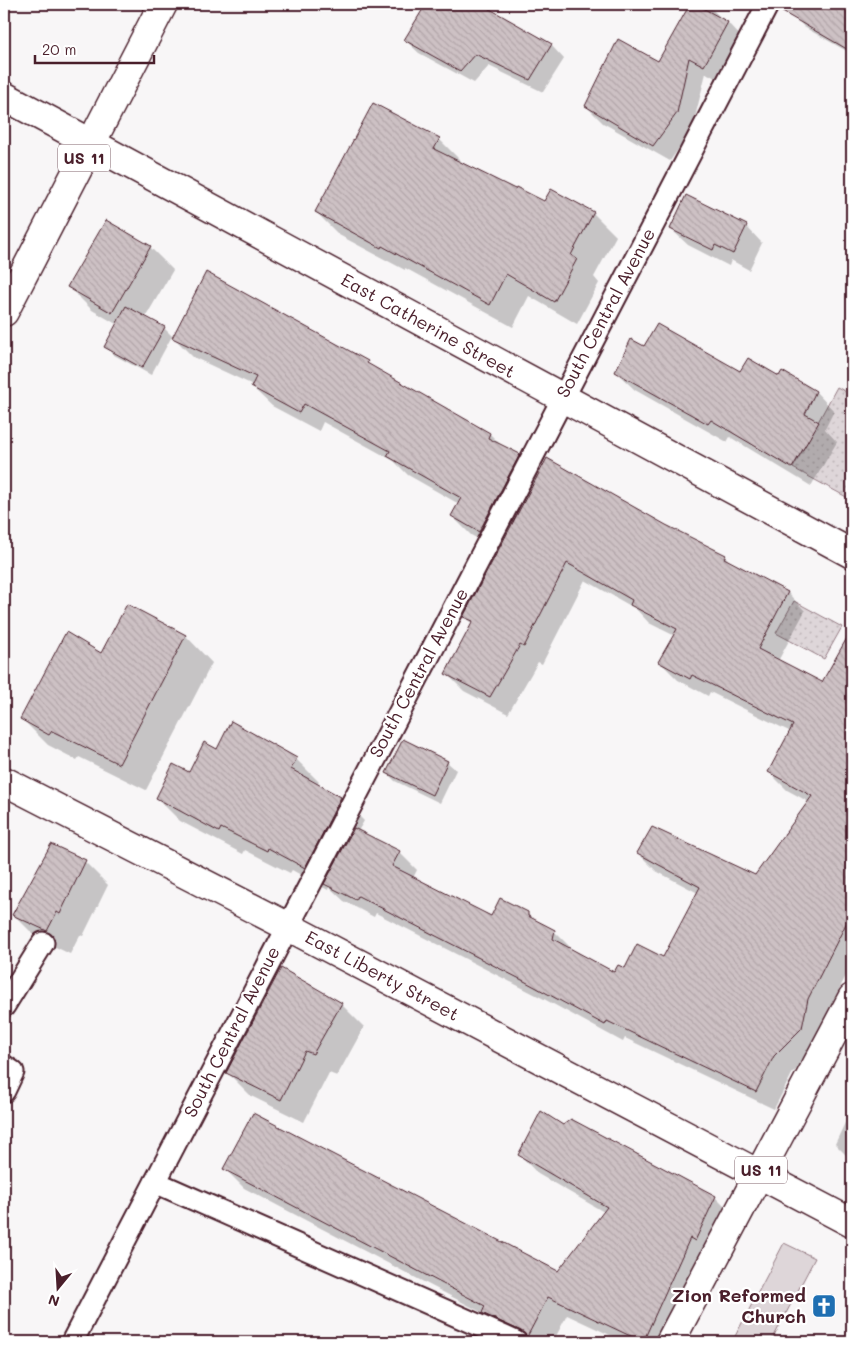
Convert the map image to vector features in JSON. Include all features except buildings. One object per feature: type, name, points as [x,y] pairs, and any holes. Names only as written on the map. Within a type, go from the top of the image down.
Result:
[{"type":"street","name":"US 11","points":[[4,312],[163,4]]},
{"type":"street","name":"East Catherine Street","points":[[4,96],[852,554]]},
{"type":"street","name":"East Liberty Street","points":[[4,781],[287,926],[852,1223]]},
{"type":"street","name":"US 11","points":[[670,1342],[852,998]]},
{"type":"lane","name":"South Central Avenue","points":[[72,1342],[768,4]]},
{"type":"lane","points":[[4,1006],[43,944]]},
{"type":"lane","points":[[4,1066],[13,1072],[4,1091]]},
{"type":"lane","points":[[155,1182],[516,1342]]},
{"type":"shaded area","points":[[837,387],[852,395],[852,500],[793,468]]},
{"type":"shaded area","points":[[794,601],[842,627],[824,659],[776,633]]},
{"type":"shaded area","points":[[784,1243],[815,1258],[771,1342],[732,1342]]},
{"type":"place","name":"Zion Reformed Church","points":[[824,1306]]}]
